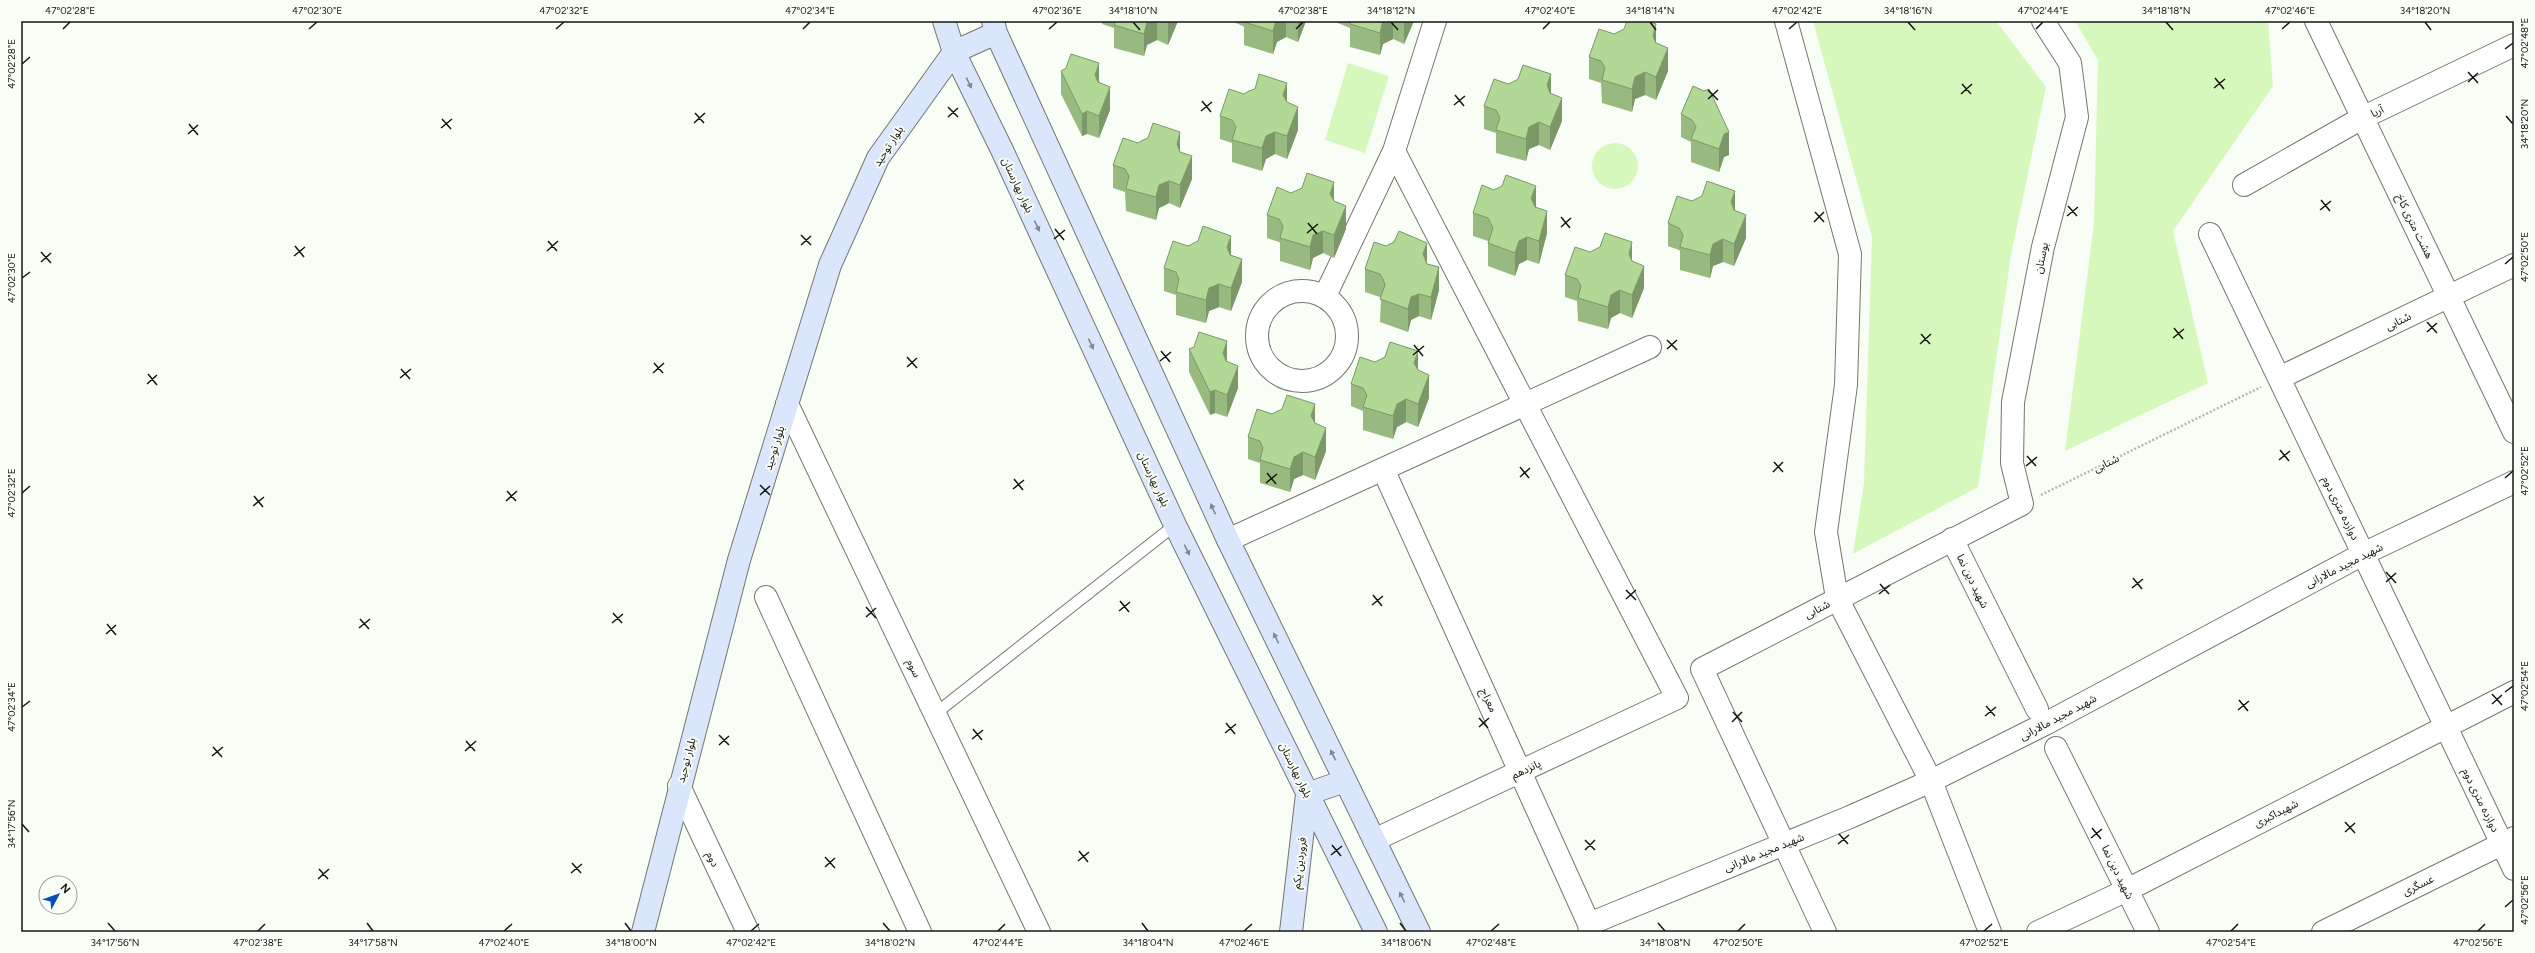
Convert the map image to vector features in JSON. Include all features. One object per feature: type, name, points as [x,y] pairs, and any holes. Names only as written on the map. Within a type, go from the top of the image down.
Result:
[{"type":"main road","name":"بلوار بهارستان","points":[[944,21],[954,52],[1002,150],[1175,525],[1376,932]]},
{"type":"main road","points":[[954,52],[994,27],[1228,540],[1420,932]]},
{"type":"main road","name":"بلوار توحید","points":[[644,928],[679,786],[739,560],[830,265],[878,158],[954,52]]},
{"type":"main road","points":[[1307,794],[1345,781]]},
{"type":"main road","name":"فروردین یکم","points":[[1292,932],[1307,794]]},
{"type":"street","points":[[1325,296],[1394,151],[1435,21]]},
{"type":"street","points":[[1786,21],[1850,254],[1846,385],[1826,532],[1837,598],[1930,781],[1990,932]]},
{"type":"street","name":"بوستان","points":[[2022,504],[2012,463],[2014,402],[2043,247],[2077,116],[2070,63],[2043,21]]},
{"type":"street","name":"هشت متری کاخ","points":[[2316,21],[2514,432]]},
{"type":"street","name":"آریا","points":[[2244,185],[2362,118],[2514,45]]},
{"type":"street","points":[[1394,151],[1525,404]]},
{"type":"street","name":"دوازده متری دوم","points":[[2210,234],[2445,726],[2508,841],[2514,869]]},
{"type":"street","name":"شتابی","points":[[2279,378],[2514,265]]},
{"type":"street","points":[[1296,290],[1311,291],[1325,296],[1337,306],[1345,320],[1348,335],[1345,350],[1338,364],[1326,374],[1312,380],[1297,381],[1283,378],[1271,369],[1262,358],[1257,343],[1256,329],[1261,314],[1270,303],[1282,294],[1296,290]]},
{"type":"street","points":[[1228,540],[1650,347]]},
{"type":"street","name":"سوم","points":[[787,404],[936,713],[1039,932]]},
{"type":"street","name":"پانزدهم","points":[[1374,840],[1677,698],[1525,404]]},
{"type":"street","name":"معراج","points":[[1383,469],[1521,771],[1589,928]]},
{"type":"street","name":"شهید مجید مالارانی","points":[[1589,928],[1930,781],[2044,724],[2363,554],[2514,482]]},
{"type":"street","name":"شتابی","points":[[1784,843],[1702,669],[1837,598],[2022,504]]},
{"type":"street","name":"شهید دین نما","points":[[1952,539],[2037,709]]},
{"type":"street","points":[[766,597],[920,932]]},
{"type":"street","name":"شهیداکبری","points":[[2038,932],[2127,890],[2514,692]]},
{"type":"street","name":"شهید دین نما","points":[[2056,748],[2148,932]]},
{"type":"street","name":"دوم","points":[[679,786],[748,932]]},
{"type":"street","name":"عسگری","points":[[2323,932],[2508,841]]},
{"type":"street","points":[[1784,843],[1825,932]]},
{"type":"lane","points":[[936,713],[1175,525]]},
{"type":"path","name":"شتابی","points":[[2022,504],[2279,378]]},
{"type":"green space","points":[[1813,21],[1996,21],[2046,87],[2011,255],[1978,487],[1853,554],[1864,483],[1872,237]]},
{"type":"green space","points":[[2075,21],[2268,21],[2273,86],[2173,231],[2208,383],[2065,451],[2094,223],[2098,60]]},
{"type":"green space","points":[[1348,63],[1389,76],[1365,153],[1325,140]]},
{"type":"green space","points":[[1620,143],[1632,149],[1637,157],[1637,175],[1632,183],[1624,188],[1610,189],[1598,183],[1593,175],[1592,161],[1598,149],[1606,144]]},
{"type":"building","points":[[1115,21],[1149,21],[1147,22],[1144,34],[1114,25]]},
{"type":"building","points":[[1244,21],[1276,21],[1273,31]]},
{"type":"building","points":[[1351,21],[1383,21],[1380,33],[1350,24]]},
{"type":"building","points":[[1627,21],[1647,21],[1656,24],[1653,36],[1656,43],[1668,48],[1656,77],[1645,72],[1635,77],[1632,89],[1602,80],[1605,68],[1601,61],[1589,57],[1599,29],[1614,34],[1624,29]]},
{"type":"building","points":[[1071,54],[1099,63],[1095,75],[1098,82],[1110,87],[1099,116],[1087,111],[1082,114],[1061,71],[1066,68]]},
{"type":"building","points":[[1523,65],[1551,74],[1547,85],[1550,93],[1562,98],[1550,127],[1539,122],[1529,127],[1526,139],[1496,130],[1500,118],[1496,110],[1484,106],[1494,79],[1508,84],[1513,82],[1518,79]]},
{"type":"building","points":[[1259,74],[1287,83],[1283,95],[1287,102],[1298,107],[1287,136],[1275,132],[1266,136],[1262,148],[1232,140],[1236,127],[1232,120],[1220,116],[1229,89],[1244,94],[1255,89]]},
{"type":"building","points":[[1693,86],[1704,91],[1709,89],[1729,132],[1724,134],[1719,149],[1691,139],[1696,127],[1692,120],[1681,114]]},
{"type":"building","points":[[1153,123],[1180,132],[1177,144],[1180,152],[1192,156],[1180,185],[1169,181],[1159,185],[1156,197],[1126,189],[1129,176],[1125,169],[1113,165],[1123,138],[1138,143],[1148,138]]},
{"type":"building","points":[[1307,173],[1334,182],[1330,194],[1334,201],[1346,206],[1334,235],[1323,231],[1313,235],[1310,247],[1280,238],[1283,226],[1279,219],[1267,215],[1277,187],[1291,193],[1302,188]]},
{"type":"building","points":[[1506,175],[1536,186],[1531,198],[1535,207],[1547,211],[1539,241],[1527,237],[1519,241],[1515,253],[1488,243],[1493,228],[1488,218],[1473,213],[1482,185],[1494,190],[1502,186]]},
{"type":"building","points":[[1707,181],[1735,191],[1731,202],[1734,210],[1746,215],[1734,244],[1723,239],[1713,244],[1710,255],[1680,247],[1683,235],[1679,228],[1668,223],[1677,196],[1692,201],[1702,196]]},
{"type":"building","points":[[1203,226],[1231,236],[1227,247],[1230,255],[1242,259],[1231,288],[1219,284],[1209,288],[1206,300],[1176,292],[1179,280],[1176,272],[1164,268],[1173,241],[1188,246],[1198,241]]},
{"type":"building","points":[[1399,231],[1427,243],[1423,254],[1427,264],[1439,267],[1431,297],[1419,294],[1411,297],[1408,309],[1380,299],[1385,285],[1383,279],[1380,274],[1365,269],[1374,242],[1386,246],[1394,242]]},
{"type":"building","points":[[1605,233],[1632,242],[1629,254],[1632,261],[1644,266],[1632,295],[1620,290],[1616,292],[1611,295],[1608,307],[1578,298],[1581,286],[1577,279],[1565,275],[1575,247],[1590,252],[1600,247]]},
{"type":"building","points":[[1199,332],[1227,341],[1223,353],[1226,361],[1238,366],[1227,395],[1215,390],[1210,392],[1189,349],[1194,347]]},
{"type":"building","points":[[1390,342],[1418,351],[1414,363],[1418,370],[1429,375],[1418,404],[1406,399],[1397,404],[1393,416],[1363,407],[1367,395],[1363,388],[1351,384],[1360,357],[1375,362],[1385,357]]},
{"type":"building","points":[[1287,395],[1315,404],[1311,416],[1315,423],[1326,428],[1315,457],[1303,452],[1294,457],[1290,469],[1260,460],[1263,448],[1260,441],[1248,437],[1257,409],[1272,414],[1282,409]]}]
